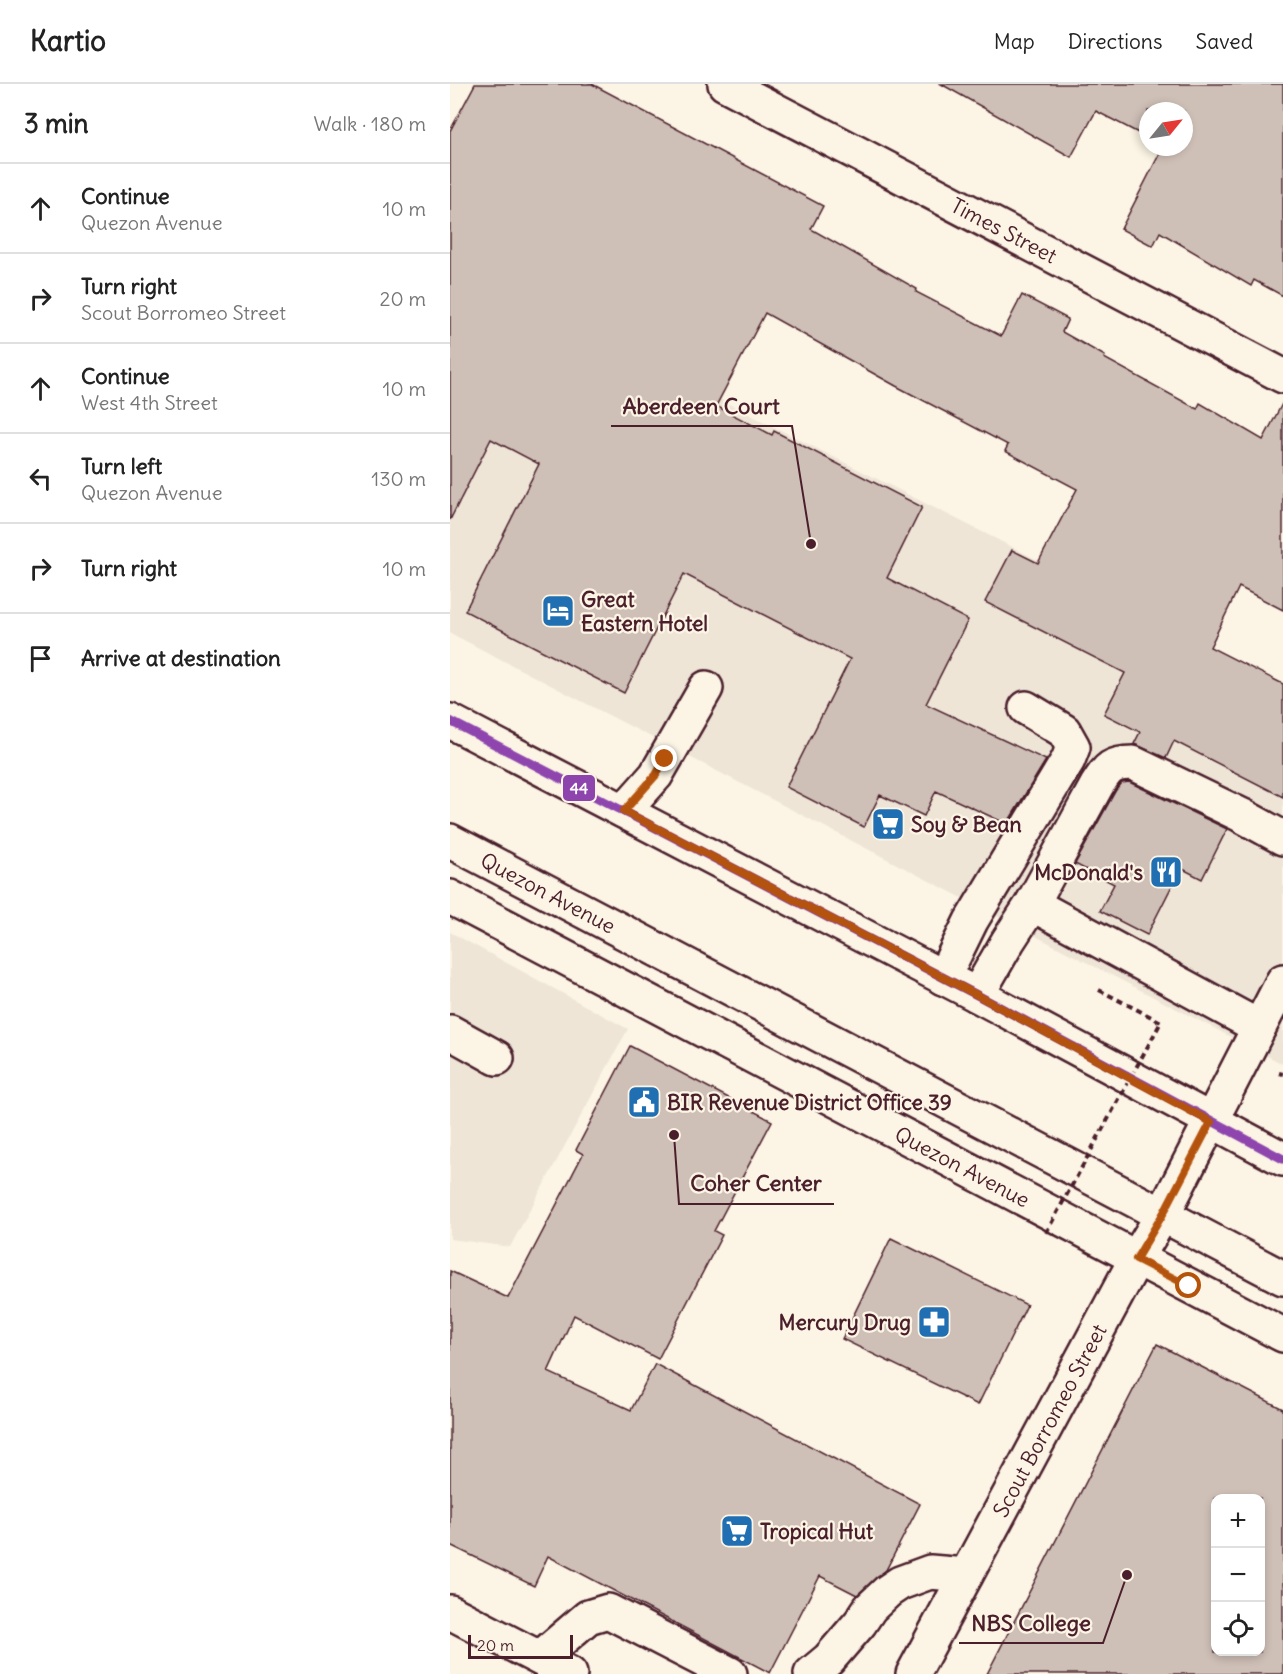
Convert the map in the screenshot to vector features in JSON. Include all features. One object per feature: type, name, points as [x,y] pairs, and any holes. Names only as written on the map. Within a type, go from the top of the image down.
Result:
[{"type":"street","name":"Times Street","points":[[725,84],[1283,376]]},
{"type":"street","points":[[624,811],[656,775],[706,688]]},
{"type":"street","points":[[943,978],[971,921],[1064,768],[1073,747],[1064,731],[1026,708]]},
{"type":"street","points":[[450,721],[977,995],[1283,1160]]},
{"type":"street","points":[[977,995],[1008,940],[1032,904],[1109,767],[1121,763],[1133,763],[1241,815],[1280,837]]},
{"type":"street","name":"Quezon Avenue","points":[[450,842],[1283,1278]]},
{"type":"street","name":"Quezon Avenue","points":[[450,897],[1283,1335]]},
{"type":"street","points":[[1032,904],[1259,1027]]},
{"type":"street","name":"Scout Borromeo Street","points":[[913,1674],[1136,1259],[1163,1214],[1283,981]]},
{"type":"street","points":[[450,1032],[497,1058]]},
{"type":"street","points":[[811,1674],[829,1659],[870,1608],[900,1583],[930,1572],[966,1575]]},
{"type":"street","points":[[540,1658],[588,1617],[608,1611],[730,1674]]},
{"type":"street","points":[[450,1612],[570,1674]]},
{"type":"path","points":[[1046,1233],[1161,1022],[1099,990]]},
{"type":"shaded area","points":[[450,263],[1283,684],[1283,1064],[450,633]]},
{"type":"shaded area","points":[[450,932],[628,1029],[510,1247],[450,1239]]},
{"type":"building","points":[[475,84],[592,84],[823,206],[811,229],[917,289],[916,292],[1001,336],[1022,295],[1068,319],[1062,332],[1105,356],[1104,358],[1197,409],[1200,403],[1263,440],[1283,402],[1283,610],[1239,587],[1210,647],[1283,684],[1283,797],[1174,741],[1166,758],[1134,744],[1140,732],[1104,714],[1125,673],[985,602],[1012,550],[1038,563],[1077,489],[1005,451],[1008,445],[765,313],[716,406],[772,435],[774,431],[922,507],[887,578],[968,620],[926,704],[1046,760],[1007,824],[936,791],[924,816],[880,795],[864,827],[786,787],[850,659],[684,574],[624,693],[465,611],[539,464],[491,439],[450,520],[450,131]]},
{"type":"building","points":[[941,84],[1283,84],[1283,296],[1254,280],[1251,286],[1160,232],[1153,246],[1121,229],[1158,156],[1193,156],[1193,102],[1139,102],[1139,133],[1096,111],[1071,157]]},
{"type":"building","points":[[1129,782],[1227,829],[1202,879],[1181,868],[1147,935],[1100,911],[1114,884],[1075,864],[1116,790],[1122,783]]},
{"type":"building","points":[[630,1046],[772,1121],[714,1231],[722,1235],[658,1359],[574,1315],[548,1372],[631,1410],[655,1364],[920,1504],[886,1570],[857,1595],[820,1576],[770,1673],[548,1556],[534,1586],[450,1545],[450,1271],[508,1298],[583,1154],[576,1150]]},
{"type":"building","name":"Mercury Drug","points":[[891,1238],[1027,1305],[978,1405],[842,1339]]},
{"type":"building","points":[[1157,1344],[1283,1409],[1283,1674],[987,1674]]},
{"type":"transit line","name":"44","points":[[450,721],[977,995],[1283,1159]]},
{"type":"place","name":"Aberdeen Court","points":[[811,544]]},
{"type":"place","name":"Great Eastern Hotel","points":[[558,611]]},
{"type":"place","name":"Soy & Bean","points":[[888,824]]},
{"type":"place","name":"McDonald's","points":[[1166,872]]},
{"type":"place","name":"BIR Revenue District Office 39","points":[[644,1102]]},
{"type":"place","name":"Coher Center","points":[[674,1135]]},
{"type":"place","name":"Mercury Drug","points":[[934,1322]]},
{"type":"place","name":"Tropical Hut","points":[[737,1531]]},
{"type":"place","name":"NBS College","points":[[1127,1575]]},
{"type":"route","points":[[665,759],[656,775],[624,811],[977,995],[1211,1122],[1163,1214],[1136,1259],[1189,1286]]}]
